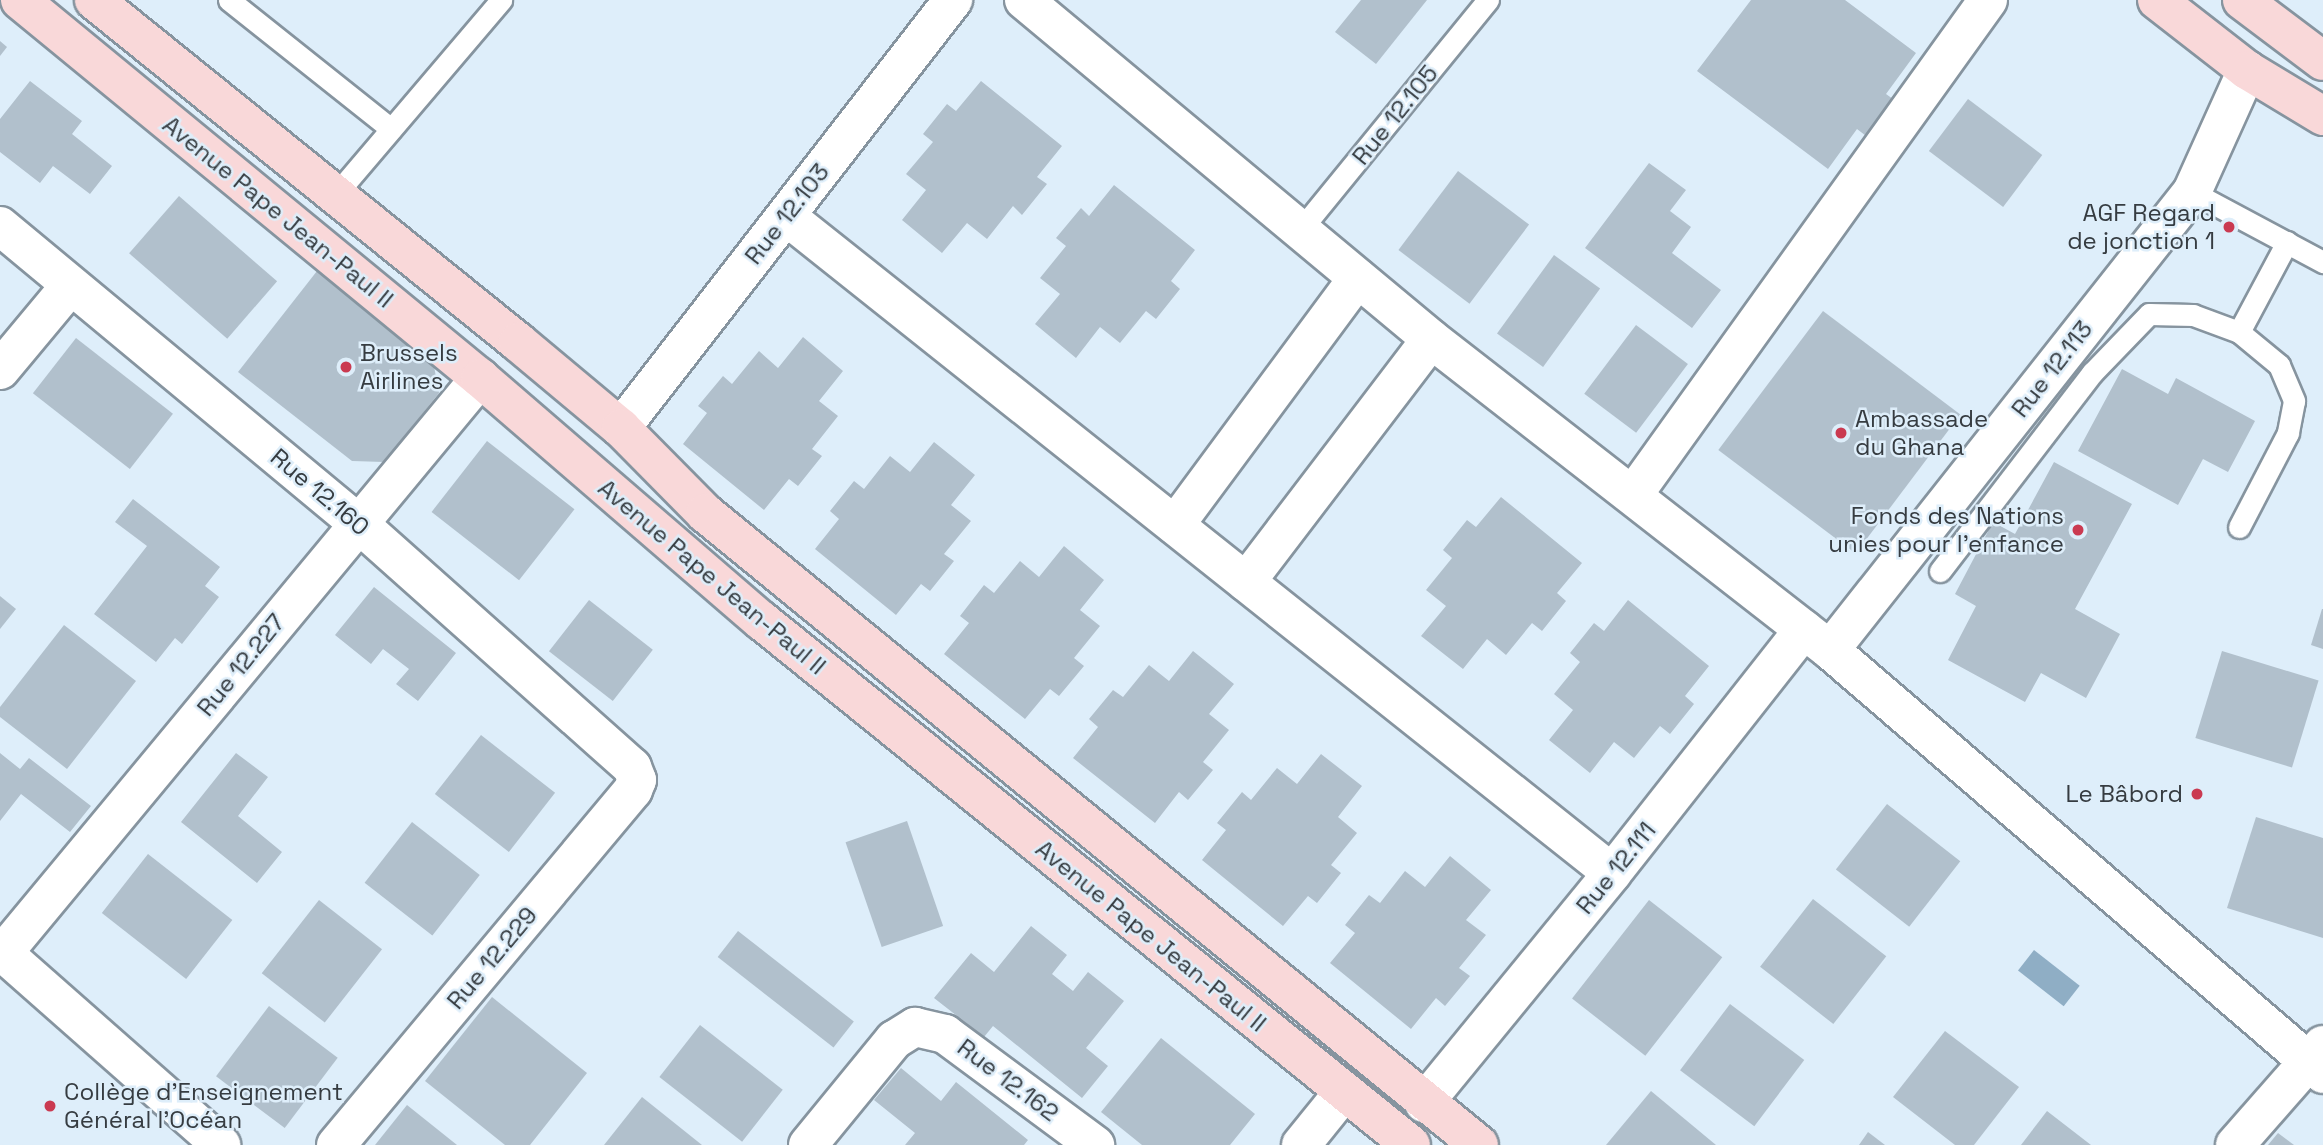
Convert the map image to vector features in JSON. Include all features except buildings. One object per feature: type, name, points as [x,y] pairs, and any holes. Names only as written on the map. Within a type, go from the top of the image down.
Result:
[{"type":"main road","name":"Avenue Pape Jean-Paul II","points":[[20,0],[480,378],[762,621],[1343,1093],[1411,1145]]},
{"type":"main road","name":"Avenue Pape Jean-Paul II","points":[[94,0],[621,428],[705,513],[1424,1103],[1479,1145]]},
{"type":"main road","points":[[2157,0],[2248,70],[2323,116]]},
{"type":"main road","points":[[2242,0],[2323,61]]},
{"type":"street","name":"Rue 12.103","points":[[621,428],[953,0]]},
{"type":"street","points":[[1024,0],[1431,339],[1817,640],[2318,1060],[2235,1145]]},
{"type":"street","points":[[1633,495],[1988,0]]},
{"type":"street","name":"Rue 12.113","points":[[1817,640],[2192,192],[2248,70]]},
{"type":"street","points":[[786,216],[1612,873]]},
{"type":"street","name":"Rue 12.160","points":[[0,226],[358,523],[632,767]]},
{"type":"street","points":[[1175,525],[1359,278]]},
{"type":"street","points":[[0,370],[70,286]]},
{"type":"street","points":[[1246,582],[1431,339]]},
{"type":"street","name":"Rue 12.227","points":[[2,951],[480,378]]},
{"type":"street","name":"Rue 12.111","points":[[1424,1103],[1612,873],[1817,640]]},
{"type":"street","name":"Rue 12.229","points":[[336,1145],[633,790],[637,780],[632,767]]},
{"type":"street","points":[[2,951],[221,1145]]},
{"type":"street","name":"Rue 12.162","points":[[808,1145],[894,1040],[915,1027],[945,1034],[1095,1145]]},
{"type":"street","points":[[1301,1145],[1343,1093]]},
{"type":"lane","points":[[229,0],[391,129]]},
{"type":"lane","points":[[336,194],[501,0]]},
{"type":"lane","name":"Rue 12.105","points":[[1301,229],[1489,0]]},
{"type":"lane","points":[[2192,192],[2323,262]]},
{"type":"lane","points":[[2239,332],[2287,242]]},
{"type":"lane","points":[[1940,571],[2092,373],[2149,314],[2193,315],[2239,332],[2280,365],[2294,401],[2288,433],[2239,527]]},
{"type":"water","points":[[2034,950],[2080,986],[2064,1006],[2018,970]]},
{"type":"place","name":"AGF Regard de jonction 1","points":[[2229,227]]},
{"type":"place","name":"Brussels Airlines","points":[[346,367]]},
{"type":"place","name":"Ambassade du Ghana","points":[[1841,433]]},
{"type":"place","name":"Fonds des Nations unies pour l’enfance","points":[[2078,530]]},
{"type":"place","name":"Le Bâbord","points":[[2197,794]]},
{"type":"place","name":"Collège d'Enseignement Général l'Océan","points":[[50,1106]]}]
